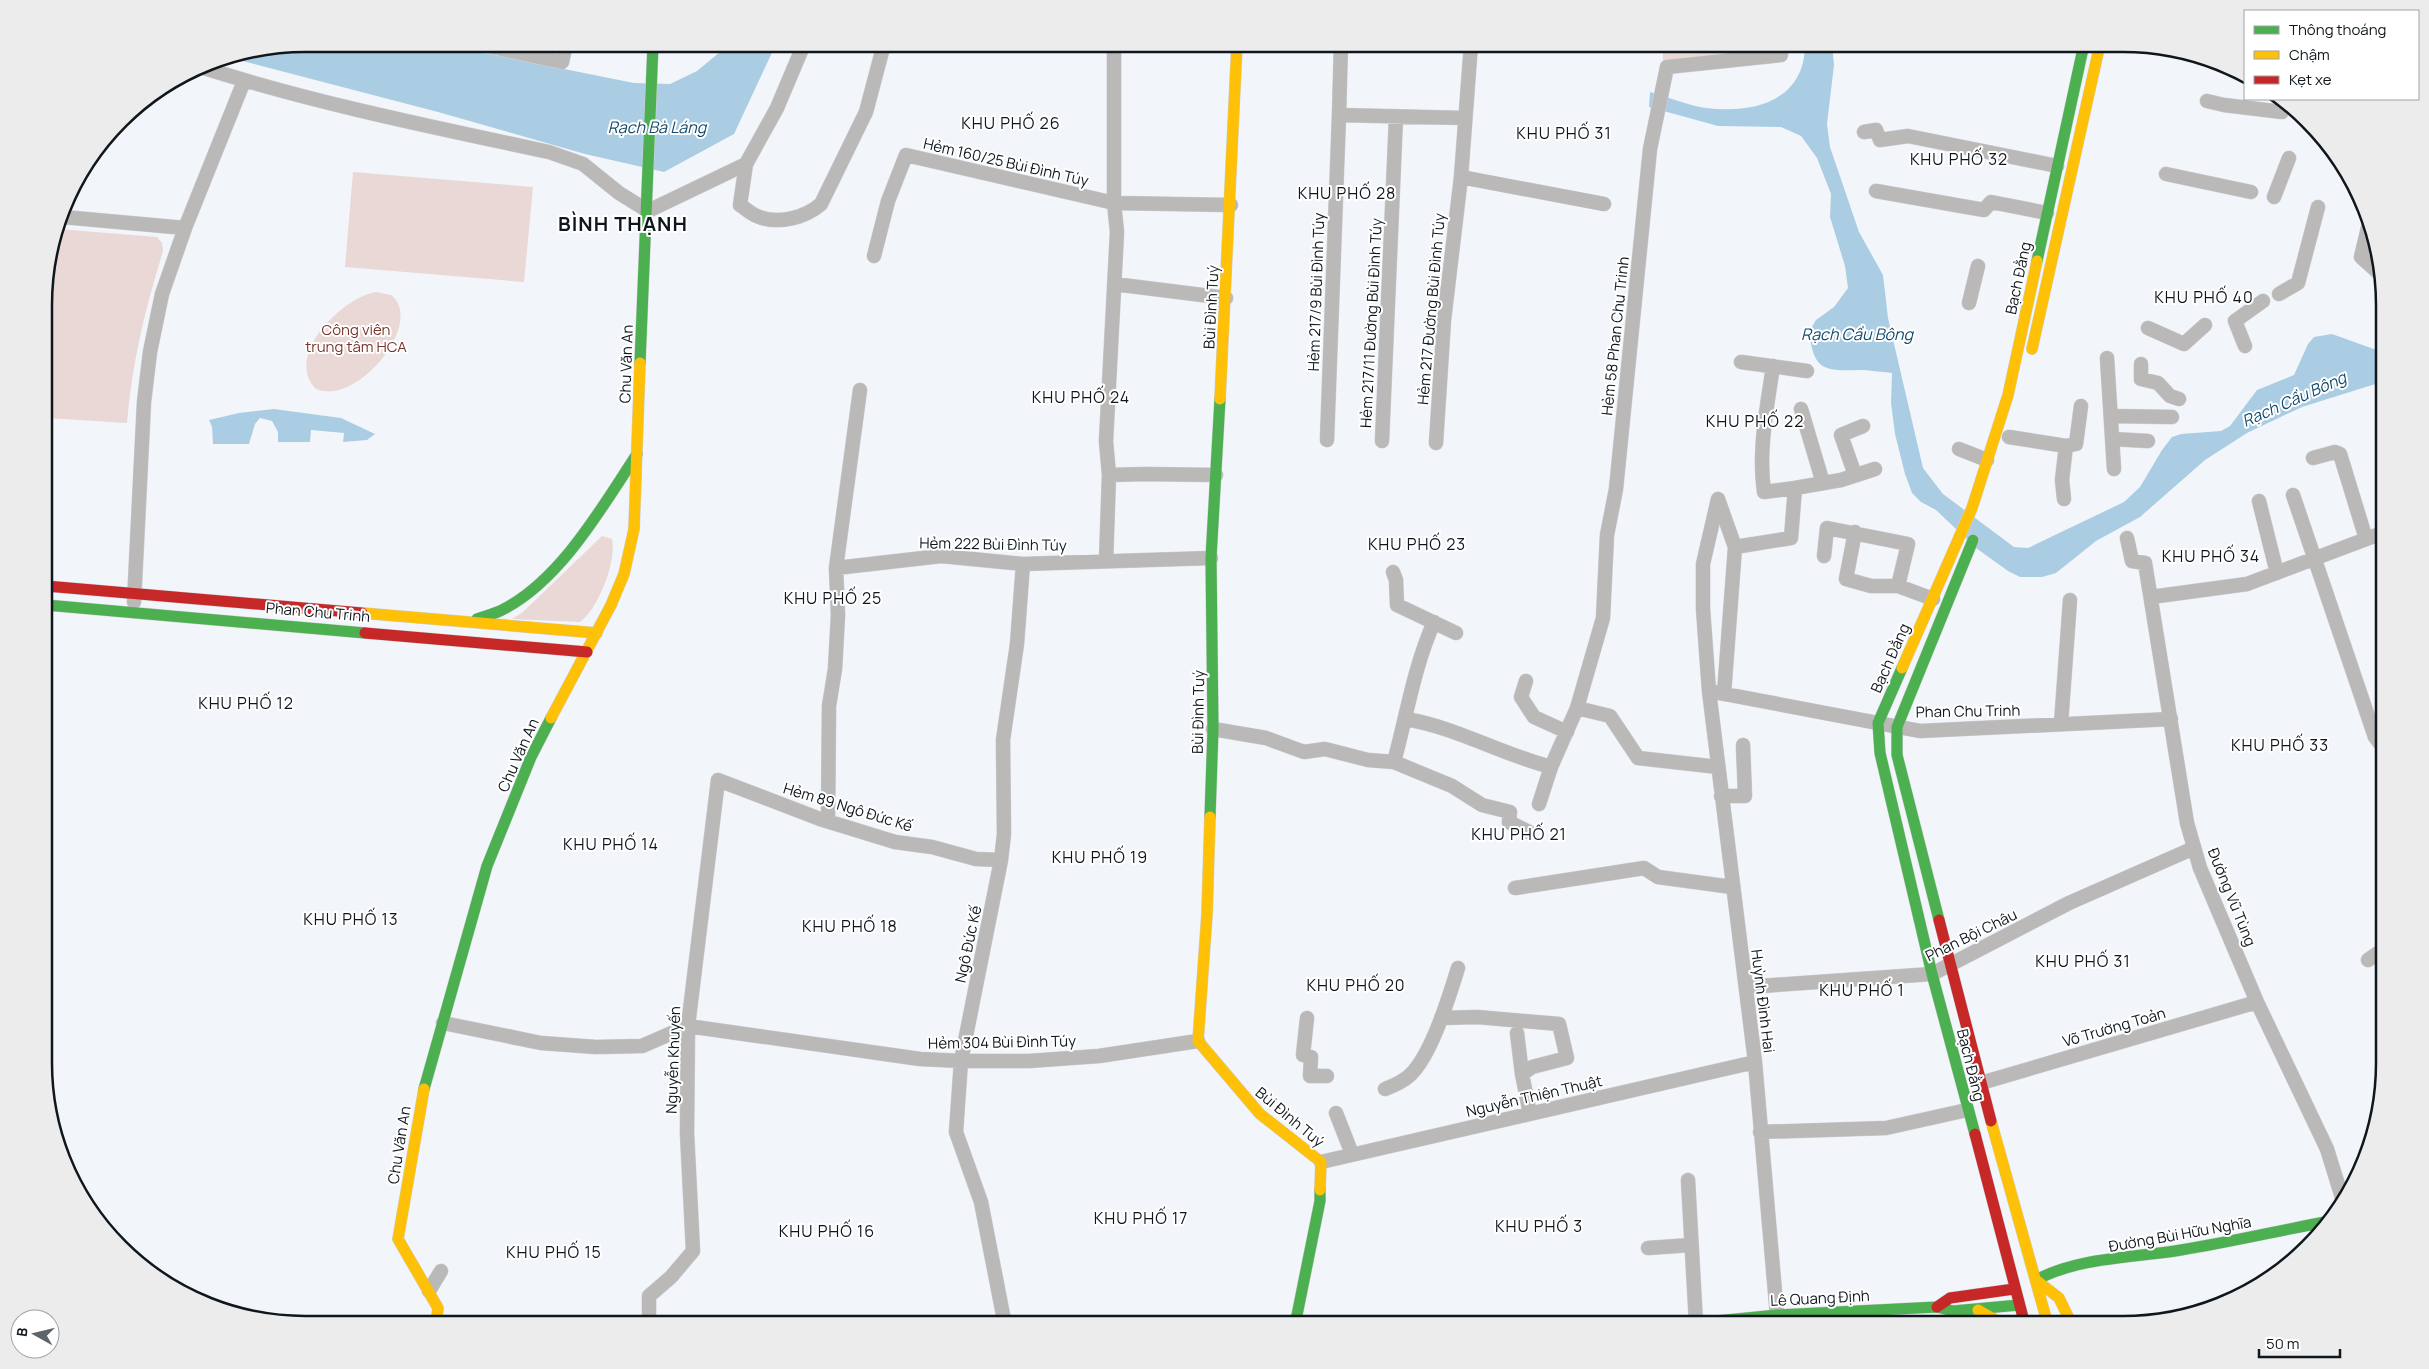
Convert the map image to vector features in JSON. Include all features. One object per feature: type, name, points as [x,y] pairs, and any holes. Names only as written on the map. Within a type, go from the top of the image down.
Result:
[{"type":"street","points":[[516,52],[562,62],[564,52]]},
{"type":"street","name":"Chu Văn An","points":[[437,1316],[438,1308],[398,1239],[423,1093],[488,863],[531,757],[598,633],[624,574],[634,529],[649,190],[653,52]]},
{"type":"street","points":[[801,52],[777,108],[746,164],[740,205],[757,217],[782,220],[810,214],[821,204],[866,112],[882,52]]},
{"type":"street","points":[[1106,561],[1109,475],[1106,441],[1117,232],[1114,203],[1114,52]]},
{"type":"street","name":"Bùi Đình Tuý","points":[[1237,52],[1231,204],[1211,558],[1213,729],[1206,914],[1198,1041],[1260,1114],[1321,1162],[1320,1201],[1297,1316]]},
{"type":"street","name":"Hẻm 217/9 Bùi Đình Túy","points":[[1327,440],[1341,52]]},
{"type":"street","name":"Hẻm 217 Đường Bùi Đình Túy","points":[[1436,443],[1444,320],[1461,177],[1470,52]]},
{"type":"street","name":"Hẻm 58 Phan Chu Trinh","points":[[1539,804],[1551,767],[1578,708],[1603,618],[1607,535],[1616,489],[1652,140],[1667,67],[1782,55],[1781,52]]},
{"type":"street","name":"Bạch Đằng","points":[[2022,1316],[1932,974],[1880,753],[1878,723],[1972,508],[2008,395],[2082,52]]},
{"type":"street","name":"Bạch Đằng","points":[[2030,357],[2098,52]]},
{"type":"street","points":[[213,70],[244,81],[549,152],[583,164],[619,193],[648,211],[746,164]]},
{"type":"street","points":[[134,612],[144,402],[150,352],[162,294],[185,228],[244,81]]},
{"type":"street","points":[[2207,101],[2224,106],[2282,112]]},
{"type":"street","points":[[1339,115],[1466,118]]},
{"type":"street","name":"Hẻm 217/11 Đường Bùi Đình Túy","points":[[1382,441],[1396,117]]},
{"type":"street","points":[[1864,132],[1876,130],[1880,140],[1908,136],[2072,170]]},
{"type":"street","name":"Hẻm 160/25 Bùi Đình Túy","points":[[874,256],[888,201],[906,155],[1114,203]]},
{"type":"street","points":[[2274,197],[2289,158]]},
{"type":"street","points":[[2166,174],[2251,192]]},
{"type":"street","points":[[1461,177],[1604,204]]},
{"type":"street","points":[[1876,191],[1984,210],[1991,202],[2047,213]]},
{"type":"street","points":[[1114,203],[1231,204]]},
{"type":"street","points":[[2279,294],[2298,283],[2318,207]]},
{"type":"street","points":[[69,218],[185,228]]},
{"type":"street","points":[[2367,236],[2362,258],[2374,268]]},
{"type":"street","points":[[1970,303],[1978,266]]},
{"type":"street","points":[[1115,277],[1226,298]]},
{"type":"street","points":[[2245,346],[2235,321],[2263,301]]},
{"type":"street","points":[[2148,328],[2184,344],[2204,324]]},
{"type":"street","points":[[2107,358],[2114,469]]},
{"type":"street","points":[[1741,362],[1807,371]]},
{"type":"street","points":[[2142,364],[2142,379],[2158,383],[2170,396],[2179,399]]},
{"type":"street","points":[[1773,366],[1763,429],[1761,472],[1764,492],[1823,483],[1875,469]]},
{"type":"street","points":[[828,821],[829,706],[835,669],[838,615],[836,568],[860,390]]},
{"type":"street","points":[[2008,437],[2066,446],[2076,444],[2081,406]]},
{"type":"street","points":[[1801,409],[1823,483]]},
{"type":"street","points":[[2111,416],[2172,417]]},
{"type":"street","points":[[1855,475],[1841,435],[1863,426]]},
{"type":"street","points":[[2112,439],[2148,441]]},
{"type":"street","points":[[2064,499],[2062,480],[2066,446]]},
{"type":"street","points":[[1959,449],[1987,460]]},
{"type":"street","points":[[2313,458],[2335,452],[2340,454],[2366,539]]},
{"type":"street","name":"Phan Chu Trinh","points":[[465,622],[493,616],[517,602],[550,571],[582,537],[638,453]]},
{"type":"street","points":[[1109,475],[1216,475]]},
{"type":"street","points":[[1724,694],[1735,547],[1792,538],[1795,488]]},
{"type":"street","points":[[2293,495],[2376,738]]},
{"type":"street","name":"Huỳnh Đình Hai","points":[[1735,547],[1718,499],[1703,564],[1702,582],[1709,692],[1746,987],[1776,1316]]},
{"type":"street","points":[[2258,501],[2277,573]]},
{"type":"street","points":[[1824,556],[1828,528],[1908,544],[1898,586]]},
{"type":"street","name":"Bạch Đằng","points":[[1978,529],[1897,727],[1896,754],[1981,1083],[2045,1316]]},
{"type":"street","points":[[1855,532],[1846,579],[1871,586],[1898,586],[1933,600]]},
{"type":"street","points":[[2151,597],[2247,584],[2376,535]]},
{"type":"street","name":"Đường Vũ Tùng","points":[[2127,538],[2132,561],[2145,563],[2187,823],[2194,848],[2209,892],[2257,1002],[2327,1149],[2341,1193]]},
{"type":"street","name":"Hẻm 222 Bùi Đình Túy","points":[[836,568],[940,556],[1023,564],[1211,558]]},
{"type":"street","name":"Ngô Đức Kế","points":[[1003,1316],[981,1202],[956,1132],[961,1061],[1001,860],[1004,834],[1003,740],[1018,644],[1023,564]]},
{"type":"street","points":[[1393,572],[1396,580],[1397,605],[1456,633]]},
{"type":"street","name":"Phan Chu Trinh","points":[[52,587],[598,633]]},
{"type":"street","points":[[2061,724],[2070,600]]},
{"type":"street","name":"Phan Chu Trinh","points":[[52,605],[587,652]]},
{"type":"street","points":[[350,631],[353,612]]},
{"type":"street","points":[[1394,762],[1406,719],[1412,684],[1434,622]]},
{"type":"street","points":[[1526,681],[1521,697],[1534,717],[1567,732]]},
{"type":"street","name":"Phan Chu Trinh","points":[[1709,692],[1920,731],[2171,719]]},
{"type":"street","points":[[1578,708],[1610,716],[1638,758],[1718,767]]},
{"type":"street","points":[[1406,719],[1435,724],[1532,762],[1551,767]]},
{"type":"street","points":[[1213,729],[1266,738],[1304,752],[1325,749],[1368,760],[1394,762],[1452,786],[1482,804],[1510,812],[1509,822],[1529,832]]},
{"type":"street","points":[[1721,796],[1745,796],[1743,744]]},
{"type":"street","name":"Hẻm 89 Ngô Đức Kế","points":[[718,780],[828,821],[896,842],[932,847],[976,860],[1001,860]]},
{"type":"street","name":"Nguyễn Khuyến","points":[[649,1316],[649,1296],[671,1277],[692,1251],[687,1133],[688,1026],[718,780]]},
{"type":"street","name":"Phan Bội Châu","points":[[1746,987],[1932,974],[2069,902],[2194,848]]},
{"type":"street","points":[[1515,888],[1644,868],[1658,876],[1732,887]]},
{"type":"street","points":[[2368,960],[2376,954]]},
{"type":"street","points":[[1385,1089],[1409,1076],[1419,1064],[1441,1018],[1458,968]]},
{"type":"street","name":"Võ Trường Toản","points":[[1981,1083],[2257,1002]]},
{"type":"street","points":[[1441,1018],[1477,1017],[1559,1024],[1566,1058],[1532,1067],[1522,1074]]},
{"type":"street","points":[[1307,1018],[1303,1055],[1311,1057],[1310,1076],[1327,1076]]},
{"type":"street","points":[[443,1023],[541,1043],[596,1047],[642,1046],[688,1026]]},
{"type":"street","name":"Hẻm 304 Bùi Đình Túy","points":[[688,1026],[920,1060],[1029,1061],[1098,1056],[1198,1041]]},
{"type":"street","points":[[1517,1033],[1522,1074],[1530,1114]]},
{"type":"street","name":"Nguyễn Thiện Thuật","points":[[1321,1162],[1754,1062]]},
{"type":"street","points":[[1760,1132],[1886,1128],[1967,1110]]},
{"type":"street","points":[[1336,1113],[1352,1154]]},
{"type":"street","points":[[1688,1180],[1696,1316]]},
{"type":"street","name":"Đường Bùi Hữu Nghĩa","points":[[2014,1289],[2036,1280],[2044,1273],[2067,1268],[2180,1250],[2320,1223]]},
{"type":"street","points":[[1648,1248],[1692,1245]]},
{"type":"street","points":[[429,1291],[441,1270]]},
{"type":"street","points":[[2036,1280],[2050,1288],[2060,1297],[2068,1316]]},
{"type":"street","name":"Lê Quang Định","points":[[1937,1307],[1950,1298],[2014,1289]]},
{"type":"street","name":"Lê Quang Định","points":[[1826,1316],[1937,1307],[1953,1311],[1978,1310],[2040,1299]]},
{"type":"street","points":[[1978,1310],[1988,1316]]},
{"type":"green space","points":[[1663,52],[1775,53],[1663,60]]},
{"type":"green space","points":[[353,172],[533,187],[524,282],[345,267]]},
{"type":"green space","points":[[64,229],[157,237],[162,243],[163,251],[150,294],[136,357],[127,423],[52,418],[53,289],[57,256]]},
{"type":"green space","name":"Công viên trung tâm HCA","points":[[376,292],[391,295],[400,308],[400,324],[393,341],[382,359],[367,374],[350,386],[332,391],[316,389],[308,376],[307,361],[312,345],[321,330],[348,305],[363,296]]},
{"type":"green space","points":[[602,536],[612,539],[612,559],[605,584],[587,616],[580,622],[512,619],[523,612]]},
{"type":"water","name":"Rạch Bà Láng","points":[[305,52],[480,52],[634,83],[670,84],[697,71],[720,52],[772,52],[734,134],[664,172],[585,154],[438,112],[241,61],[256,57]]},
{"type":"water","name":"Rạch Cầu Bông","points":[[1804,52],[1833,52],[1834,65],[1827,124],[1830,147],[1859,232],[1883,275],[1888,318],[1923,468],[1943,494],[2014,547],[2028,548],[2124,502],[2140,487],[2172,437],[2181,434],[2221,431],[2230,426],[2257,390],[2294,375],[2308,344],[2314,337],[2332,334],[2376,350],[2376,384],[2302,407],[2247,433],[2205,460],[2140,517],[2096,541],[2056,573],[2042,577],[2020,577],[2008,571],[1976,548],[1936,510],[1921,502],[1912,493],[1895,434],[1891,403],[1892,373],[1866,370],[1836,370],[1822,366],[1817,361],[1811,345],[1809,332],[1816,320],[1834,307],[1848,288],[1845,266],[1830,217],[1831,194],[1817,158],[1801,136],[1781,127],[1718,126],[1649,107],[1650,92],[1706,108],[1742,109],[1758,105],[1774,100],[1786,91],[1796,79],[1803,63]]},
{"type":"water","points":[[274,409],[341,418],[375,434],[367,440],[343,442],[344,433],[311,430],[310,442],[278,442],[278,432],[272,421],[260,418],[255,424],[249,444],[213,444],[212,427],[209,420],[239,413]]},
{"type":"traffic: fast","points":[[640,363],[653,52]]},
{"type":"traffic: fast","points":[[2037,261],[2082,52]]},
{"type":"traffic: fast","points":[[1210,817],[1213,729],[1211,558],[1220,399]]},
{"type":"traffic: fast","points":[[477,619],[502,610],[523,597],[543,580],[578,541],[637,454]]},
{"type":"traffic: fast","points":[[1939,920],[1897,755],[1897,727],[1973,540]]},
{"type":"traffic: fast","points":[[52,606],[365,633]]},
{"type":"traffic: fast","points":[[1902,668],[1878,723],[1880,753],[1932,974],[1975,1134]]},
{"type":"traffic: fast","points":[[424,1089],[487,866],[531,757],[551,718]]},
{"type":"traffic: fast","points":[[1297,1316],[1320,1201],[1320,1190]]},
{"type":"traffic: fast","points":[[2036,1280],[2053,1272],[2107,1259],[2200,1247],[2320,1223]]},
{"type":"traffic: fast","points":[[1767,1316],[1937,1307],[1953,1311],[2019,1305]]},
{"type":"traffic: slow","points":[[1220,399],[1237,52]]},
{"type":"traffic: slow","points":[[2032,349],[2098,52]]},
{"type":"traffic: slow","points":[[1902,668],[1972,508],[2008,395],[2037,261]]},
{"type":"traffic: slow","points":[[551,718],[611,605],[624,574],[634,529],[640,363]]},
{"type":"traffic: slow","points":[[362,613],[597,633]]},
{"type":"traffic: slow","points":[[1210,817],[1207,914],[1198,1041],[1260,1114],[1321,1162],[1320,1190]]},
{"type":"traffic: slow","points":[[424,1089],[398,1239],[438,1308],[437,1316]]},
{"type":"traffic: slow","points":[[1991,1121],[2045,1316]]},
{"type":"traffic: slow","points":[[2036,1280],[2059,1298],[2068,1316]]},
{"type":"traffic: slow","points":[[1978,1310],[1988,1316]]},
{"type":"traffic: jam","points":[[52,587],[362,613]]},
{"type":"traffic: jam","points":[[365,633],[587,652]]},
{"type":"traffic: jam","points":[[1939,920],[1991,1121]]},
{"type":"traffic: jam","points":[[1975,1134],[2023,1316]]},
{"type":"traffic: jam","points":[[1937,1307],[1950,1298],[2014,1289]]},
{"type":"district","name":"KHU PHỐ 26","points":[[1011,123]]},
{"type":"district","name":"KHU PHỐ 31","points":[[1564,133]]},
{"type":"district","name":"KHU PHỐ 32","points":[[1959,159]]},
{"type":"district","name":"KHU PHỐ 28","points":[[1347,193]]},
{"type":"district","name":"BÌNH THẠNH","points":[[623,223]]},
{"type":"district","name":"KHU PHỐ 40","points":[[2204,297]]},
{"type":"district","name":"KHU PHỐ 24","points":[[1081,397]]},
{"type":"district","name":"KHU PHỐ 22","points":[[1755,421]]},
{"type":"district","name":"KHU PHỐ 23","points":[[1417,544]]},
{"type":"district","name":"KHU PHỐ 34","points":[[2211,556]]},
{"type":"district","name":"KHU PHỐ 25","points":[[833,598]]},
{"type":"district","name":"KHU PHỐ 12","points":[[246,703]]},
{"type":"district","name":"KHU PHỐ 33","points":[[2280,745]]},
{"type":"district","name":"KHU PHỐ 21","points":[[1519,834]]},
{"type":"district","name":"KHU PHỐ 14","points":[[611,844]]},
{"type":"district","name":"KHU PHỐ 19","points":[[1100,857]]},
{"type":"district","name":"KHU PHỐ 13","points":[[351,919]]},
{"type":"district","name":"KHU PHỐ 18","points":[[850,926]]},
{"type":"district","name":"KHU PHỐ 31","points":[[2083,961]]},
{"type":"district","name":"KHU PHỐ 20","points":[[1356,985]]},
{"type":"district","name":"KHU PHỐ 1","points":[[1862,990]]},
{"type":"district","name":"KHU PHỐ 17","points":[[1141,1218]]},
{"type":"district","name":"KHU PHỐ 3","points":[[1539,1226]]},
{"type":"district","name":"KHU PHỐ 16","points":[[827,1231]]},
{"type":"district","name":"KHU PHỐ 15","points":[[554,1252]]}]
